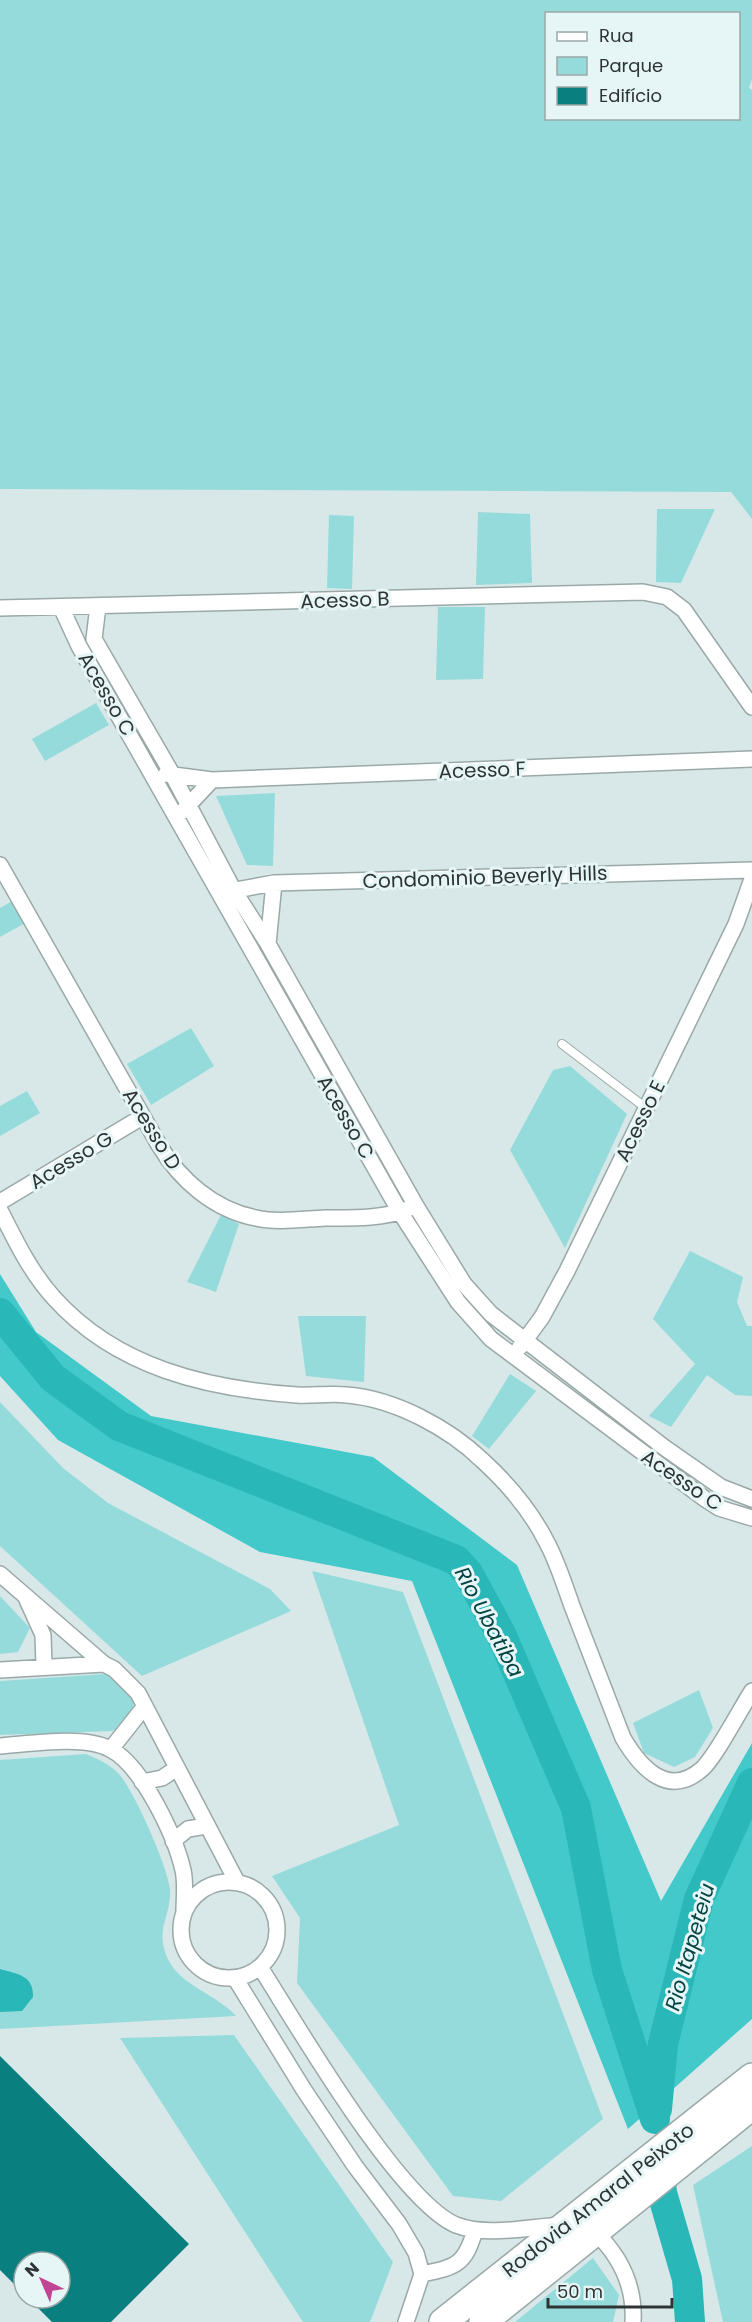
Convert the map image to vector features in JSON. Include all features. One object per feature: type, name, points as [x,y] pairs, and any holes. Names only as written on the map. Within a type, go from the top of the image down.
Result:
[{"type":"highway","name":"Rodovia Amaral Peixoto","points":[[443,2322],[567,2225],[612,2204],[707,2128],[752,2077]]},
{"type":"highway","name":"Rodovia Amaral Peixoto","points":[[707,2128],[752,2106]]},
{"type":"highway","name":"Rodovia Amaral Peixoto","points":[[483,2322],[595,2232],[612,2204]]},
{"type":"street","name":"Acesso B","points":[[0,608],[643,592],[667,597],[684,610],[752,707]]},
{"type":"street","name":"Acesso C","points":[[98,606],[94,639],[171,772],[226,892],[268,944],[416,1206],[464,1284],[491,1314],[665,1448],[721,1487],[752,1500]]},
{"type":"street","name":"Acesso C","points":[[61,607],[79,646],[175,815],[226,892],[400,1212],[458,1302],[491,1339],[512,1356],[705,1499],[719,1508],[752,1518]]},
{"type":"street","points":[[79,646],[94,639]]},
{"type":"street","name":"Acesso F","points":[[154,777],[171,772],[212,780],[752,759]]},
{"type":"street","points":[[175,815],[189,807],[212,780]]},
{"type":"street","name":"Acesso D","points":[[0,865],[172,1168],[186,1181],[231,1210],[256,1219],[361,1218],[400,1212],[416,1206]]},
{"type":"street","name":"Condominio Beverly Hills","points":[[226,892],[274,883],[752,870]]},
{"type":"street","name":"Acesso E","points":[[512,1356],[526,1341],[567,1271],[736,924],[752,879]]},
{"type":"street","points":[[268,944],[274,883]]},
{"type":"street","name":"Acesso G","points":[[0,1202],[142,1117]]},
{"type":"street","points":[[0,1209],[16,1242],[54,1298],[99,1337],[123,1353],[161,1370],[204,1383],[298,1395],[345,1394],[369,1398],[427,1420],[459,1440],[483,1461],[524,1507],[545,1538],[623,1738],[642,1767],[661,1779],[678,1781],[703,1768],[752,1691]]},
{"type":"street","points":[[0,1574],[104,1664],[126,1679],[145,1706],[237,1882]]},
{"type":"street","points":[[25,1594],[43,1635],[44,1666]]},
{"type":"street","points":[[0,1670],[104,1664]]},
{"type":"street","points":[[111,1749],[145,1706]]},
{"type":"street","points":[[0,1746],[53,1742],[82,1743],[111,1749],[124,1759],[142,1782],[173,1841],[183,1872],[184,1912]]},
{"type":"street","points":[[142,1782],[162,1778],[177,1768]]},
{"type":"street","points":[[173,1841],[188,1830],[206,1826]]},
{"type":"street","points":[[237,1882],[251,1887],[264,1897],[273,1910],[277,1925],[273,1948],[260,1967],[235,1978],[220,1978],[207,1974],[186,1954],[180,1926],[184,1912],[193,1898],[206,1888],[221,1883],[237,1882]]},
{"type":"street","points":[[260,1967],[389,2161],[425,2202],[455,2224],[475,2230],[567,2225]]},
{"type":"street","points":[[235,1978],[303,2090],[355,2166],[399,2224],[416,2253],[422,2274],[406,2322]]},
{"type":"street","points":[[422,2274],[454,2267],[464,2259],[475,2230]]},
{"type":"street","points":[[595,2232],[621,2262],[634,2302],[633,2322]]},
{"type":"lane","points":[[562,1044],[646,1108]]},
{"type":"green space","points":[[0,0],[752,0],[752,79],[749,88],[752,90],[752,519],[731,492],[0,489]]},
{"type":"green space","points":[[657,509],[715,509],[681,583],[656,582]]},
{"type":"green space","points":[[478,512],[530,514],[532,583],[476,585]]},
{"type":"green space","points":[[329,515],[354,516],[352,589],[327,588]]},
{"type":"green space","points":[[438,607],[485,607],[483,679],[436,680]]},
{"type":"green space","points":[[96,703],[109,725],[45,761],[32,739]]},
{"type":"green space","points":[[275,793],[273,866],[247,865],[216,796]]},
{"type":"green space","points":[[14,900],[27,922],[0,937],[0,908]]},
{"type":"green space","points":[[191,1028],[214,1066],[151,1105],[127,1064]]},
{"type":"green space","points":[[570,1066],[627,1114],[565,1248],[510,1150],[553,1070]]},
{"type":"green space","points":[[27,1091],[40,1113],[0,1136],[0,1106]]},
{"type":"green space","points":[[221,1215],[239,1224],[216,1292],[187,1282]]},
{"type":"green space","points":[[690,1251],[743,1277],[737,1302],[747,1326],[752,1326],[752,1396],[735,1395],[707,1375],[671,1427],[649,1416],[695,1364],[653,1319]]},
{"type":"green space","points":[[298,1316],[366,1316],[364,1382],[306,1376]]},
{"type":"green space","points":[[510,1374],[536,1391],[489,1449],[472,1436]]},
{"type":"green space","points":[[0,1402],[63,1468],[108,1503],[270,1589],[291,1611],[142,1676],[0,1546]]},
{"type":"green space","points":[[312,1571],[403,1592],[603,2119],[501,2201],[453,2196],[297,1983],[300,1918],[272,1876],[399,1825]]},
{"type":"green space","points":[[0,1596],[30,1628],[18,1652],[0,1654]]},
{"type":"green space","points":[[112,1675],[134,1699],[134,1704],[125,1722],[112,1731],[0,1735],[0,1681]]},
{"type":"green space","points":[[699,1690],[713,1728],[695,1757],[674,1767],[644,1753],[633,1723]]},
{"type":"green space","points":[[86,1754],[118,1773],[141,1810],[157,1847],[170,1889],[163,1932],[169,1961],[182,1977],[228,2008],[236,2016],[0,2029],[0,1760]]},
{"type":"green space","points":[[234,2035],[393,2262],[370,2322],[303,2322],[120,2038]]},
{"type":"green space","points":[[752,2146],[752,2322],[723,2322],[693,2185]]},
{"type":"green space","points":[[593,2258],[619,2295],[613,2322],[515,2322]]},
{"type":"shaded area","points":[[0,1274],[36,1332],[151,1416],[373,1457],[517,1565],[661,1901],[752,1743],[752,2019],[628,2129],[412,1581],[260,1552],[58,1440],[0,1376]]},
{"type":"shaded area","points":[[0,1969],[18,1974],[31,1984],[33,1997],[22,2011],[0,2012]]},
{"type":"building","points":[[0,2056],[189,2244],[111,2322],[52,2322],[40,2310],[72,2310],[72,2250],[12,2250],[12,2282],[0,2270]]},
{"type":"waterway","name":"Rio Ubatiba","points":[[0,1313],[53,1378],[119,1426],[456,1560],[468,1573],[501,1634],[576,1808],[607,1970],[655,2119]]},
{"type":"waterway","name":"Rio Itapeteiu","points":[[657,2109],[663,2044],[699,1899],[752,1783]]},
{"type":"waterway","points":[[659,2157],[662,2193],[687,2279],[690,2322]]}]
